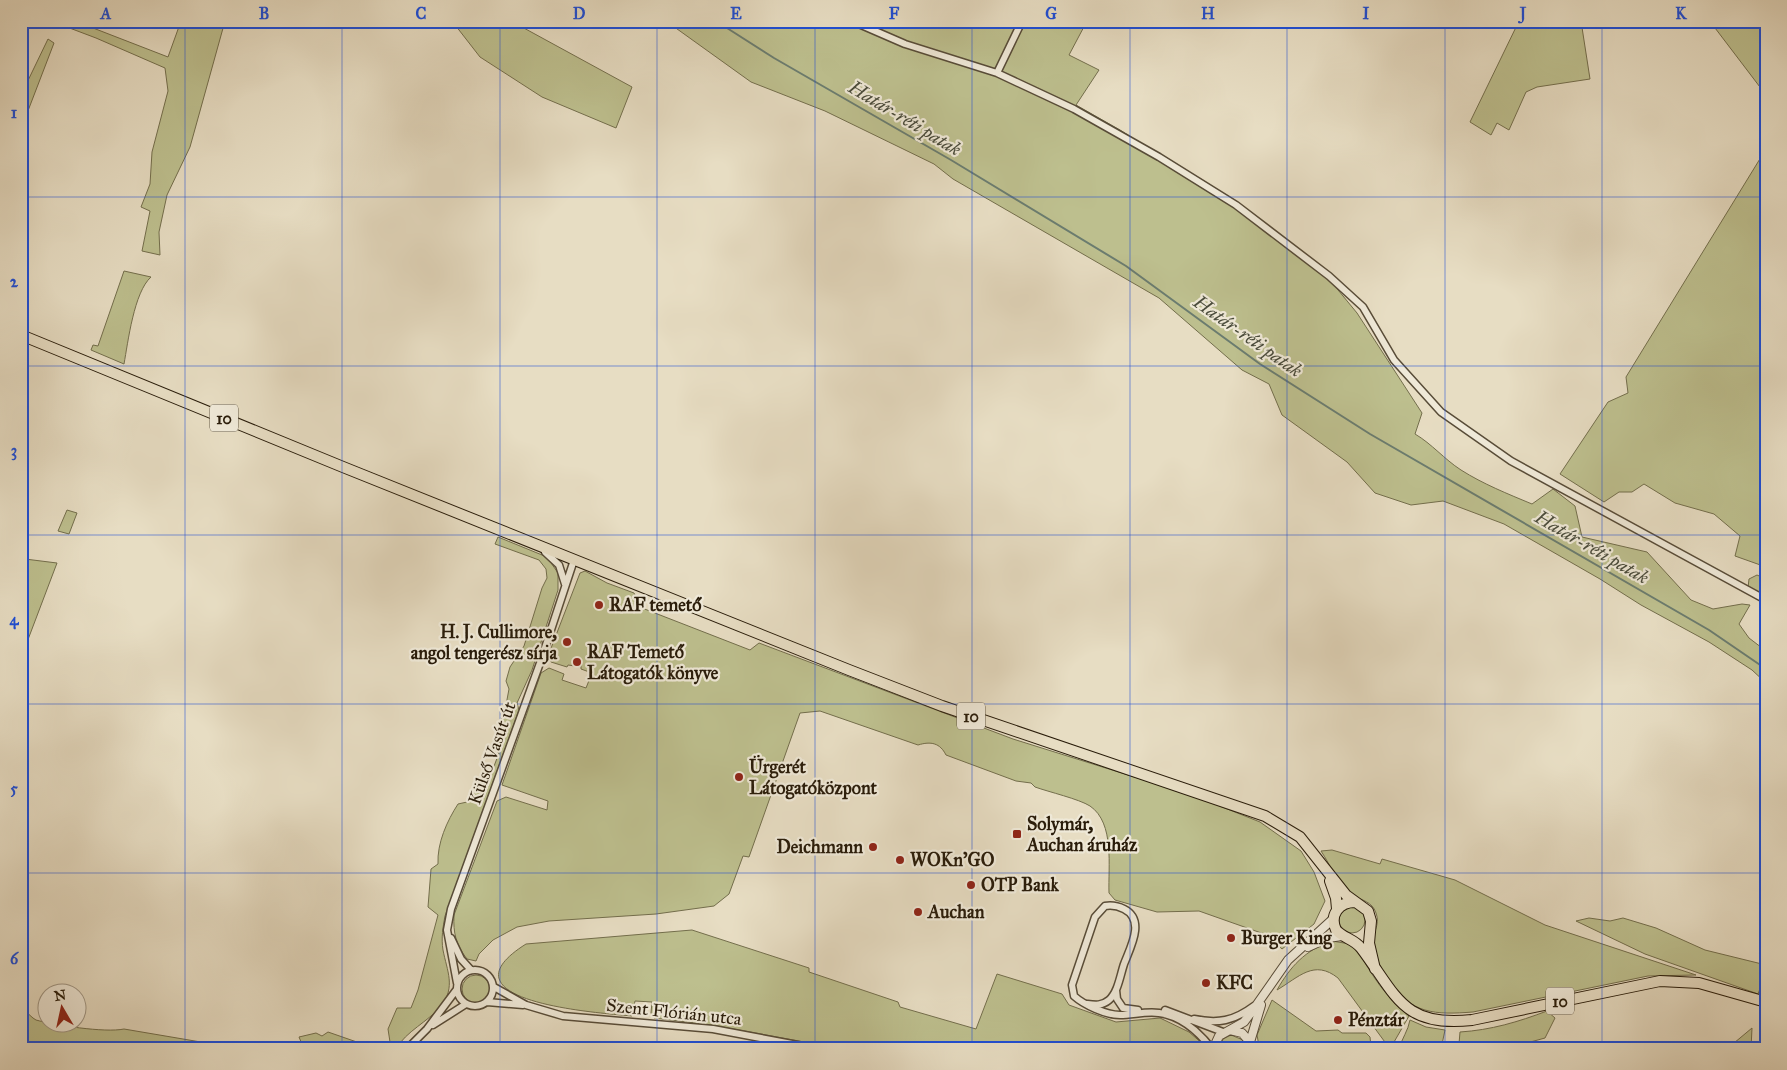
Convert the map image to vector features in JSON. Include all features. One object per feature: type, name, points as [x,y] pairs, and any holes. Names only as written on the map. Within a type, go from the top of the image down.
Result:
[{"type":"main road","name":"10","points":[[21,335],[574,560],[942,706],[1265,816],[1300,837],[1346,895],[1368,911],[1369,943],[1375,970]]},
{"type":"main road","name":"10","points":[[1323,864],[1334,890],[1334,926],[1361,948],[1398,1000],[1417,1014],[1442,1021],[1472,1020],[1660,981],[1699,983],[1766,1002]]},
{"type":"main road","points":[[1335,914],[1345,903],[1355,902]]},
{"type":"main road","points":[[1346,937],[1362,936],[1369,927]]},
{"type":"street","points":[[852,21],[905,44],[997,73],[1074,109],[1159,157],[1236,204],[1329,276],[1363,306],[1394,360],[1441,412],[1511,461],[1766,600]]},
{"type":"street","points":[[997,73],[1022,21]]},
{"type":"street","points":[[530,542],[557,562],[562,569],[565,586]]},
{"type":"street","name":"Külső Vasút út","points":[[457,986],[447,930],[451,909],[540,663],[574,560]]},
{"type":"street","points":[[1087,1004],[1102,1005],[1110,999],[1116,989],[1136,926],[1131,914],[1126,909],[1109,905],[1101,908],[1095,917],[1072,985],[1074,996],[1087,1004],[1117,1015],[1157,1012],[1169,1015],[1198,1032],[1213,1049]]},
{"type":"street","points":[[1213,1049],[1215,1041],[1227,1031],[1244,1022],[1263,999],[1279,970],[1335,914]]},
{"type":"street","points":[[447,930],[456,950],[471,970]]},
{"type":"street","points":[[1297,952],[1328,938],[1346,937]]},
{"type":"street","points":[[407,1049],[427,1029],[464,974],[471,970],[486,973],[492,979],[494,987],[493,994],[487,1002],[478,1006],[466,1004],[461,999],[457,986]]},
{"type":"street","name":"Szent Flórián utca","points":[[494,987],[526,1006]]},
{"type":"street","points":[[1116,989],[1117,999],[1127,1010],[1158,1009],[1227,1031],[1242,1033],[1250,1045]]},
{"type":"street","points":[[1185,1017],[1215,1023],[1230,1020],[1263,999]]},
{"type":"street","points":[[1250,1045],[1263,999]]},
{"type":"street","name":"Szent Flórián utca","points":[[487,1002],[526,1006],[563,1016],[712,1029],[819,1049]]},
{"type":"street","points":[[427,1029],[466,1004]]},
{"type":"green space","points":[[51,21],[75,21],[168,57],[181,21],[225,21],[190,147],[167,195],[159,232],[160,255],[142,251],[150,211],[141,207],[150,184],[152,152],[168,91],[165,68]]},
{"type":"green space","points":[[452,21],[511,21],[632,87],[616,128],[542,97],[480,57]]},
{"type":"green space","points":[[666,21],[1087,21],[1069,55],[1099,70],[1076,105],[1120,130],[1214,190],[1329,279],[1357,313],[1422,413],[1415,434],[1455,466],[1505,493],[1532,504],[1553,489],[1575,506],[1582,537],[1647,552],[1691,600],[1713,609],[1742,604],[1750,605],[1739,624],[1749,638],[1766,651],[1766,683],[1752,670],[1709,642],[1641,605],[1600,579],[1504,524],[1443,501],[1411,505],[1375,493],[1347,462],[1282,415],[1269,384],[1242,370],[1159,298],[953,179],[934,164],[825,111],[751,82]]},
{"type":"green space","points":[[1519,21],[1581,21],[1590,79],[1537,87],[1526,92],[1509,130],[1497,123],[1491,135],[1470,122]]},
{"type":"green space","points":[[1709,21],[1766,21],[1766,95],[1712,24]]},
{"type":"green space","points":[[48,39],[54,43],[21,129],[21,95]]},
{"type":"green space","points":[[1766,149],[1766,567],[1735,556],[1740,536],[1714,514],[1675,503],[1644,484],[1632,492],[1619,492],[1604,502],[1560,474],[1608,402],[1628,393],[1626,377]]},
{"type":"green space","points":[[124,271],[151,277],[145,284],[136,305],[124,364],[91,350],[93,345],[98,346]]},
{"type":"green space","points":[[67,510],[77,513],[69,534],[58,531]]},
{"type":"green space","points":[[498,537],[547,557],[558,573],[558,590],[532,670],[517,703],[519,710],[445,916],[442,941],[449,979],[446,999],[436,1012],[405,1037],[396,1049],[386,1049],[390,1042],[388,1029],[397,1008],[411,1008],[418,990],[438,915],[428,907],[431,869],[438,864],[439,848],[444,832],[458,804],[467,802],[473,790],[485,790],[499,753],[491,749],[506,705],[509,689],[506,681],[510,667],[524,646],[542,588],[547,578],[546,569],[539,560],[495,544]]},
{"type":"green space","points":[[25,559],[57,563],[21,658],[21,589]]},
{"type":"green space","points":[[585,571],[607,583],[634,593],[637,599],[644,603],[642,608],[750,650],[759,643],[1013,739],[1192,795],[1260,822],[1301,851],[1314,872],[1325,901],[1314,924],[1282,949],[1267,935],[1199,911],[1157,912],[1115,900],[1109,893],[1107,834],[1098,814],[1090,806],[1035,787],[1031,783],[1016,781],[946,755],[935,744],[918,745],[820,711],[800,713],[749,857],[743,856],[729,894],[714,906],[656,914],[549,921],[517,927],[493,940],[479,954],[476,961],[467,959],[460,949],[456,938],[454,915],[497,801],[506,797],[547,810],[548,801],[502,785],[541,673],[549,668],[564,674],[562,680],[586,688],[592,673],[581,669],[581,664],[577,663],[575,666],[568,665],[567,667],[551,662],[548,656],[580,573]]},
{"type":"green space","points":[[1757,575],[1766,579],[1766,597],[1748,588],[1749,579]]},
{"type":"green space","points":[[1332,850],[1380,864],[1382,859],[1455,880],[1545,925],[1696,975],[1648,976],[1473,1012],[1447,1013],[1425,1010],[1415,1006],[1397,992],[1384,973],[1373,946],[1377,922],[1376,913],[1372,906],[1343,887],[1321,851]]},
{"type":"green space","points":[[1352,907],[1361,911],[1365,920],[1361,929],[1352,933],[1343,929],[1339,920],[1343,911]]},
{"type":"green space","points":[[1589,918],[1610,921],[1623,918],[1656,928],[1705,950],[1766,965],[1766,973],[1758,994],[1645,954],[1576,921]]},
{"type":"green space","points":[[692,930],[809,968],[809,972],[898,1002],[900,1007],[976,1029],[997,974],[1062,994],[1069,1005],[1116,1022],[1160,1018],[1189,1032],[1204,1045],[1205,1049],[842,1049],[712,1025],[654,1018],[651,1013],[652,1002],[635,1001],[632,1016],[560,1007],[532,1001],[511,991],[499,979],[503,964],[526,944]]},
{"type":"green space","points":[[1332,941],[1350,944],[1357,949],[1380,985],[1409,1016],[1390,1049],[1338,978],[1329,973],[1321,970],[1307,972],[1277,990],[1299,960],[1314,949]]},
{"type":"green space","points":[[476,975],[486,979],[490,989],[486,999],[476,1003],[466,999],[462,989],[466,979]]},
{"type":"green space","points":[[1272,1000],[1316,1031],[1338,1030],[1342,1033],[1366,1033],[1370,1037],[1371,1047],[1361,1044],[1311,1044],[1305,1049],[1263,1048],[1259,1046],[1257,1035]]},
{"type":"green space","points":[[24,1010],[38,1020],[38,1032],[88,1032],[88,1029],[124,1029],[242,1049],[21,1049],[21,1011]]},
{"type":"green space","points":[[1547,1011],[1555,1018],[1545,1038],[1523,1044],[1525,1049],[1487,1049],[1484,1042],[1476,1043],[1474,1049],[1456,1049],[1459,1044],[1460,1032],[1504,1025]]},
{"type":"green space","points":[[1410,1020],[1426,1027],[1445,1030],[1441,1049],[1399,1049]]},
{"type":"green space","points":[[1752,1028],[1751,1049],[1728,1049],[1728,1048]]},
{"type":"green space","points":[[328,1032],[377,1049],[304,1049],[299,1037],[316,1033],[322,1036]]},
{"type":"green space","points":[[1231,1035],[1243,1040],[1246,1049],[1219,1049],[1223,1039]]},
{"type":"waterway","name":"Határ-réti patak","points":[[716,21],[774,58],[951,160],[1126,266],[1260,364],[1370,434],[1709,630],[1766,669]]},
{"type":"place","name":"RAF temető","points":[[599,605]]},
{"type":"place","name":"H. J. Cullimore, angol tengerész sírja","points":[[567,642]]},
{"type":"place","name":"RAF Temető Látogatók könyve","points":[[577,662]]},
{"type":"place","name":"Ürgerét Látogatóközpont","points":[[739,777]]},
{"type":"place","name":"Solymár, Auchan áruház","points":[[1017,834]]},
{"type":"place","name":"Deichmann","points":[[873,847]]},
{"type":"place","name":"WOKn'GO","points":[[900,860]]},
{"type":"place","name":"OTP Bank","points":[[971,885]]},
{"type":"place","name":"Auchan","points":[[918,912]]},
{"type":"place","name":"Burger King","points":[[1231,938]]},
{"type":"place","name":"KFC","points":[[1206,983]]},
{"type":"place","name":"Pénztár","points":[[1338,1020]]}]
